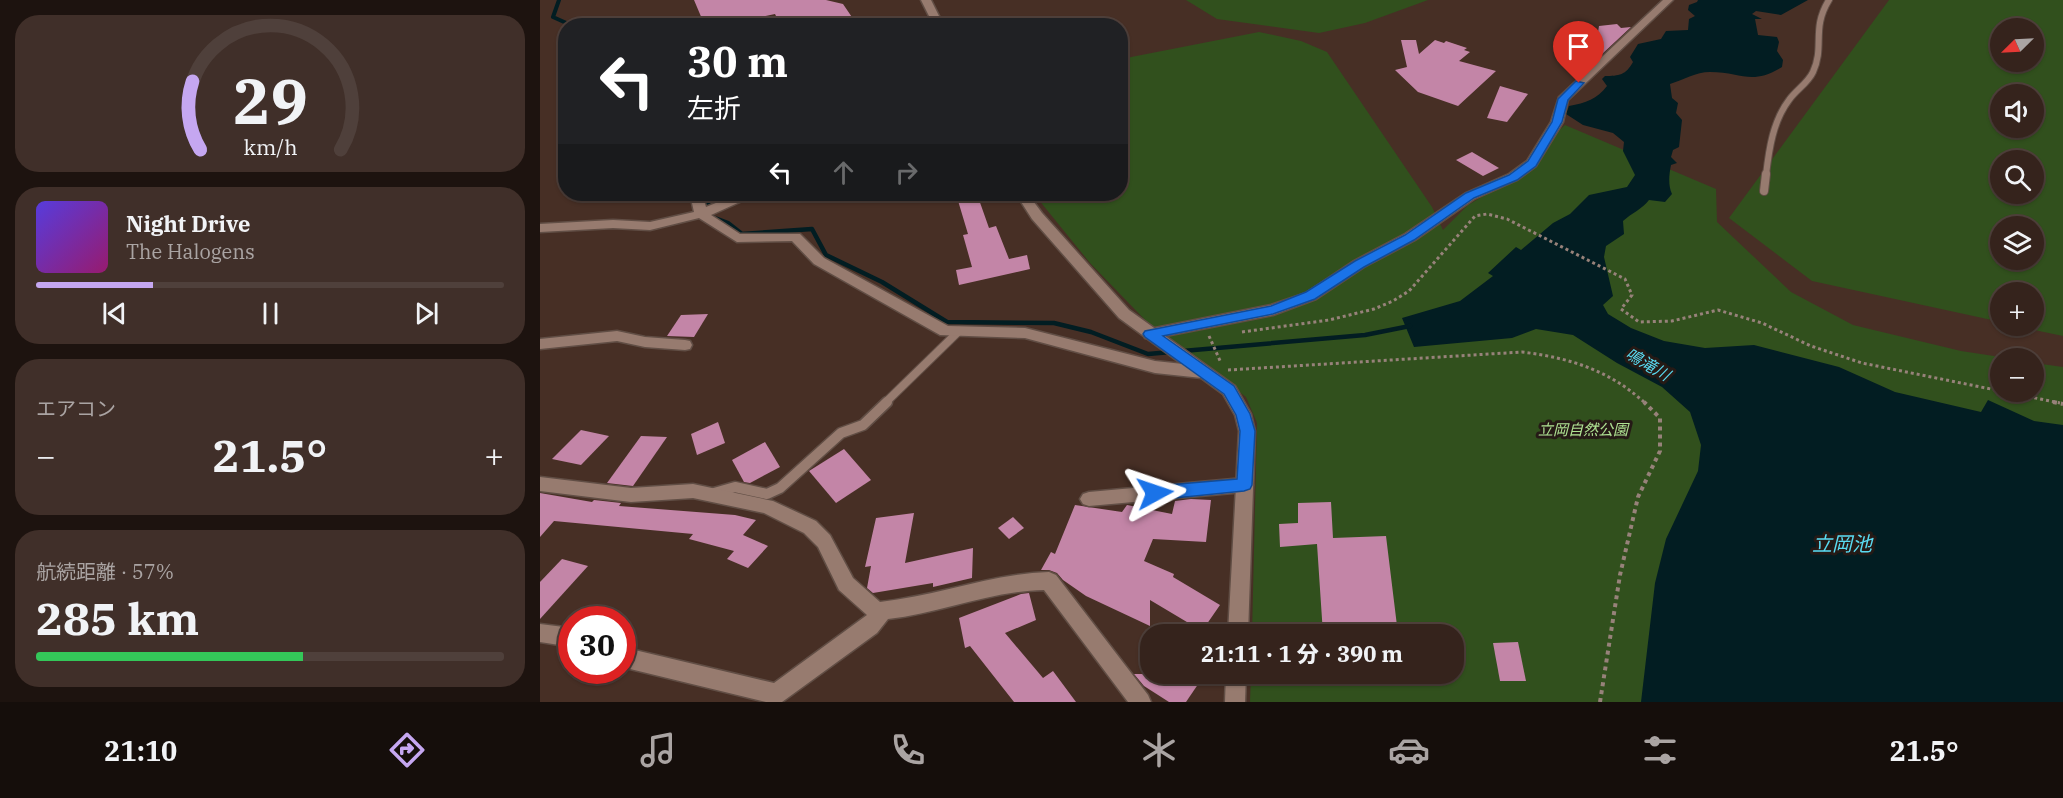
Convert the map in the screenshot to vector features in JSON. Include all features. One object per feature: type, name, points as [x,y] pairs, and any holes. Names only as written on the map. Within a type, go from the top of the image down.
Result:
[{"type":"street","points":[[1150,334],[1273,310],[1311,296],[1359,264],[1410,237],[1470,196],[1513,177],[1532,164],[1557,122],[1563,99],[1668,0]]},
{"type":"street","points":[[930,1],[936,18]]},
{"type":"street","points":[[698,201],[701,214],[737,238],[795,237],[819,261],[945,331],[1025,333],[1155,367],[1202,372]]},
{"type":"street","points":[[540,228],[614,224],[650,226],[701,214],[732,201]]},
{"type":"street","points":[[1026,201],[1036,216],[1110,300],[1150,334],[1229,390],[1243,414],[1247,431],[1238,624]]},
{"type":"street","points":[[540,344],[617,336],[645,342],[685,345]]},
{"type":"street","points":[[540,484],[631,495],[693,491],[767,506],[810,527],[824,541],[846,584],[877,610],[902,609],[980,589],[1029,580],[1049,581],[1141,702]]},
{"type":"street","points":[[1089,499],[1244,485]]},
{"type":"street","points":[[636,662],[776,693],[870,626],[883,610]]},
{"type":"street","points":[[540,633],[558,636]]},
{"type":"street","points":[[1235,702],[1236,684]]},
{"type":"lane","points":[[1764,191],[1771,136],[1780,112],[1813,72],[1818,51],[1816,28],[1820,13],[1829,0]]},
{"type":"lane","points":[[710,494],[735,487],[767,494],[780,488],[841,433],[863,425],[959,331]]},
{"type":"path","points":[[1233,333],[1320,322],[1360,312],[1400,298],[1409,291],[1467,224],[1481,213],[1508,219],[1625,279],[1632,295],[1621,309],[1639,322],[1672,321],[1718,310],[1762,323],[1811,346],[1862,363],[2063,404]]},
{"type":"path","points":[[1221,335],[1209,336],[1224,370],[1522,352],[1555,355],[1594,366],[1634,391],[1660,418],[1660,451],[1638,497],[1620,575],[1600,702]]},
{"type":"green space","points":[[1186,0],[1428,0],[1365,23],[1319,33],[1217,19]]},
{"type":"green space","points":[[1889,0],[2063,0],[2063,336],[2044,332],[2044,282],[1990,282],[1990,320],[1812,281],[1729,218]]},
{"type":"green space","name":"立岡自然公園","points":[[1259,32],[1301,41],[1327,52],[1432,207],[1443,230],[1468,205],[1492,191],[1565,125],[1716,189],[1717,222],[1791,292],[1853,325],[1961,351],[1990,355],[1990,402],[2044,402],[2044,364],[2063,367],[2063,702],[1250,702],[1251,684],[1464,684],[1464,624],[1252,624],[1257,423],[1246,397],[1148,323],[1090,263],[1040,201],[1128,201],[1128,58]]},
{"type":"water","name":"立岡池","points":[[1698,0],[1808,0],[1781,15],[1756,11],[1752,14],[1762,19],[1755,19],[1758,35],[1777,37],[1779,42],[1777,51],[1783,60],[1782,67],[1771,73],[1754,77],[1705,72],[1670,84],[1672,98],[1678,103],[1676,113],[1682,120],[1679,147],[1673,150],[1671,157],[1677,163],[1671,165],[1670,169],[1669,184],[1672,194],[1665,202],[1649,200],[1623,221],[1624,234],[1606,246],[1604,257],[1613,296],[1603,305],[1608,314],[1631,328],[1664,341],[1705,348],[1754,345],[1839,367],[1895,392],[1981,412],[1988,400],[2034,421],[2063,425],[2063,702],[1641,702],[1655,583],[1666,539],[1698,471],[1701,445],[1690,412],[1662,387],[1617,363],[1573,335],[1536,329],[1512,338],[1414,347],[1402,318],[1460,301],[1493,276],[1488,273],[1516,247],[1521,250],[1553,223],[1570,214],[1589,195],[1627,187],[1635,175],[1623,151],[1624,142],[1613,133],[1583,125],[1566,114],[1569,106],[1586,102],[1599,94],[1607,86],[1602,79],[1605,76],[1618,75],[1628,70],[1633,62],[1630,57],[1638,44],[1661,39],[1666,31],[1688,30],[1689,19],[1695,16],[1688,10],[1689,5]]},
{"type":"building","points":[[694,0],[826,0],[843,4],[853,18],[777,18],[775,14],[756,18],[702,18]]},
{"type":"building","points":[[1617,24],[1621,28],[1631,27],[1601,55],[1571,61],[1598,32],[1599,26]]},
{"type":"building","points":[[1401,40],[1416,40],[1419,54],[1435,40],[1444,43],[1446,41],[1467,48],[1464,50],[1470,52],[1459,61],[1496,71],[1458,106],[1418,92],[1395,70],[1407,67]]},
{"type":"building","points":[[1500,86],[1528,94],[1507,122],[1487,118]]},
{"type":"building","points":[[1472,152],[1499,168],[1483,176],[1456,160]]},
{"type":"building","points":[[958,201],[979,201],[989,228],[996,226],[1009,259],[1027,255],[1030,269],[959,285],[956,270],[972,267],[963,235],[968,234]]},
{"type":"building","points":[[708,314],[694,337],[667,336],[681,315]]},
{"type":"building","points":[[718,422],[725,443],[697,455],[691,434]]},
{"type":"building","points":[[581,430],[609,436],[581,465],[552,459]]},
{"type":"building","points":[[641,436],[667,437],[633,486],[607,483]]},
{"type":"building","points":[[765,442],[780,467],[750,483],[744,482],[732,460]]},
{"type":"building","points":[[844,449],[871,480],[836,503],[809,471]]},
{"type":"building","points":[[540,493],[592,502],[594,500],[621,503],[619,506],[735,515],[756,520],[743,535],[768,546],[748,568],[727,559],[734,551],[689,539],[693,534],[554,521],[540,537]]},
{"type":"building","points":[[1211,500],[1206,542],[1153,539],[1144,561],[1174,574],[1173,577],[1220,605],[1207,624],[1190,624],[1150,600],[1150,624],[1146,624],[1086,596],[1057,573],[1041,570],[1051,552],[1055,554],[1075,505],[1122,512],[1127,505],[1172,514],[1175,501]]},
{"type":"building","points":[[1331,502],[1333,538],[1386,536],[1397,624],[1322,624],[1317,544],[1280,547],[1279,524],[1298,523],[1298,503]]},
{"type":"building","points":[[914,513],[905,563],[973,548],[972,578],[933,587],[933,583],[873,593],[867,588],[871,566],[865,567],[876,518]]},
{"type":"building","points":[[1013,517],[1024,528],[1009,539],[998,528]]},
{"type":"building","points":[[562,559],[588,566],[540,619],[540,582]]},
{"type":"building","points":[[1029,593],[1036,620],[1005,633],[1043,678],[1053,671],[1076,702],[1014,702],[970,646],[965,648],[959,618]]},
{"type":"building","points":[[1518,642],[1526,681],[1500,681],[1493,643]]},
{"type":"building","points":[[1142,684],[1198,684],[1186,702],[1169,702]]},
{"type":"waterway","points":[[558,19],[553,17],[559,0]]},
{"type":"waterway","points":[[709,201],[706,209],[707,215],[728,223],[742,234],[812,229],[826,255],[882,282],[947,322],[1054,323],[1091,332],[1148,354],[1365,335],[1410,326]]},
{"type":"route","points":[[1155,493],[1244,485],[1247,431],[1243,414],[1229,390],[1150,334],[1273,310],[1311,296],[1359,264],[1410,237],[1470,196],[1513,177],[1532,164],[1557,122],[1563,99],[1579,83]]},
{"type":"water label","name":"鳴滝川","points":[[1648,364]]}]
